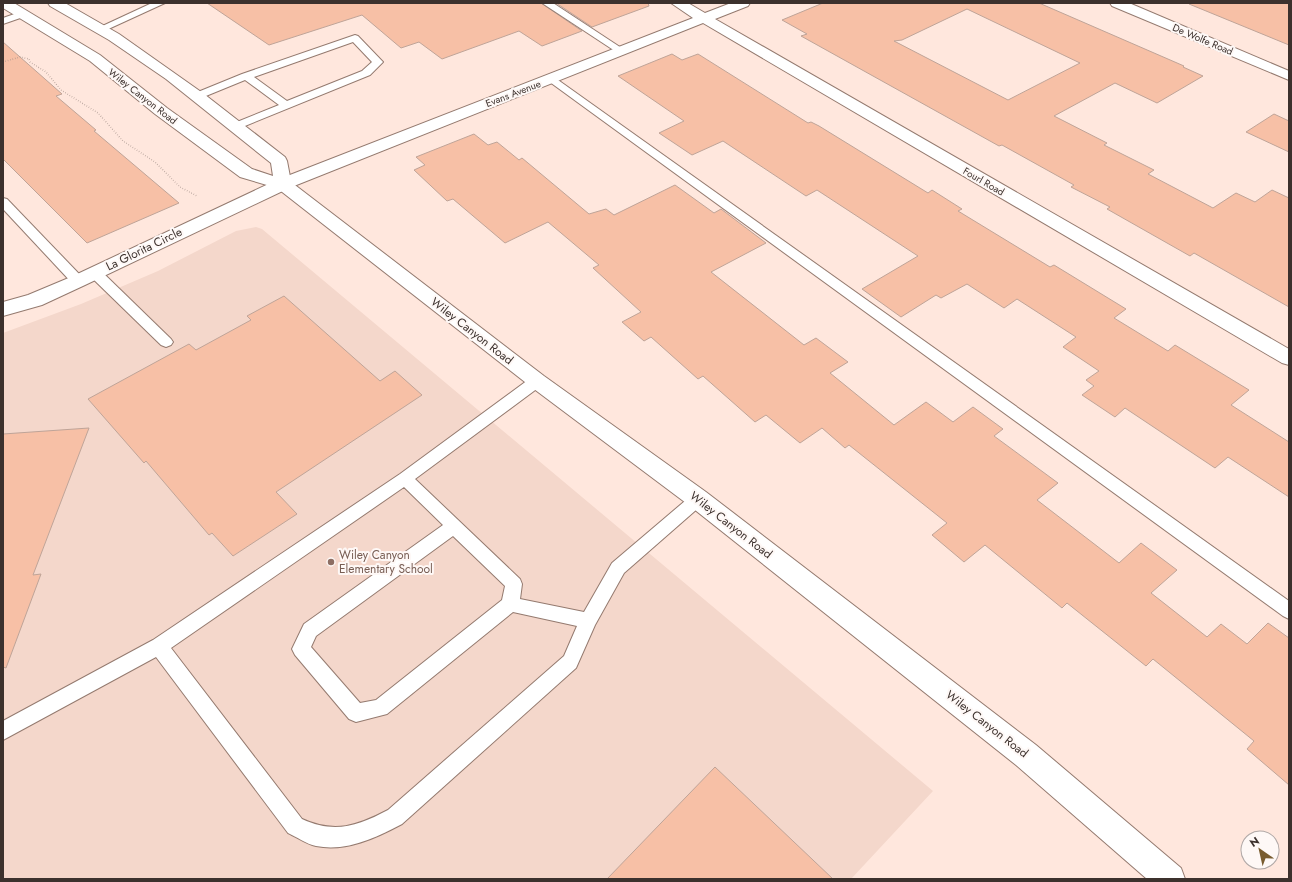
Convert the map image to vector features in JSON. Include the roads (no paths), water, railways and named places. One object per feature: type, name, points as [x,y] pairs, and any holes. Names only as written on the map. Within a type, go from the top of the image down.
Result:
[{"type":"street","name":"Wiley Canyon Road","points":[[5,3],[23,14],[85,36],[197,96],[218,134],[246,173],[283,184],[537,381],[698,499],[1026,755],[1170,879]]},
{"type":"street","name":"Wiley Canyon Road","points":[[56,3],[85,36],[95,58],[161,111],[279,161],[283,184]]},
{"type":"street","name":"Fourl Road","points":[[678,3],[1289,358]]},
{"type":"street","name":"Evans Avenue","points":[[283,184],[743,3]]},
{"type":"street","name":"De Wolfe Road","points":[[1117,3],[1289,76]]},
{"type":"street","points":[[161,111],[197,96]]},
{"type":"street","name":"La Glorita Circle","points":[[3,309],[35,300],[78,281],[283,184]]},
{"type":"lane","points":[[85,36],[160,3]]},
{"type":"lane","points":[[547,3],[621,51]]},
{"type":"lane","points":[[3,21],[23,14]]},
{"type":"lane","points":[[197,96],[246,76],[355,38],[378,62],[366,73],[218,134]]},
{"type":"lane","points":[[246,76],[287,106]]},
{"type":"lane","points":[[551,78],[1289,611]]},
{"type":"lane","points":[[3,202],[78,281]]},
{"type":"lane","points":[[95,273],[166,342]]},
{"type":"lane","points":[[3,731],[159,646],[405,478],[537,381]]},
{"type":"lane","points":[[405,478],[514,584],[510,604],[380,708],[356,714],[301,649],[310,630],[454,526]]},
{"type":"lane","points":[[159,646],[295,826],[317,836],[344,838],[372,830],[401,812],[570,662],[588,621],[618,568],[698,499]]},
{"type":"lane","points":[[510,604],[588,621]]},
{"type":"place","name":"Wiley Canyon Elementary School","points":[[331,562]]}]
